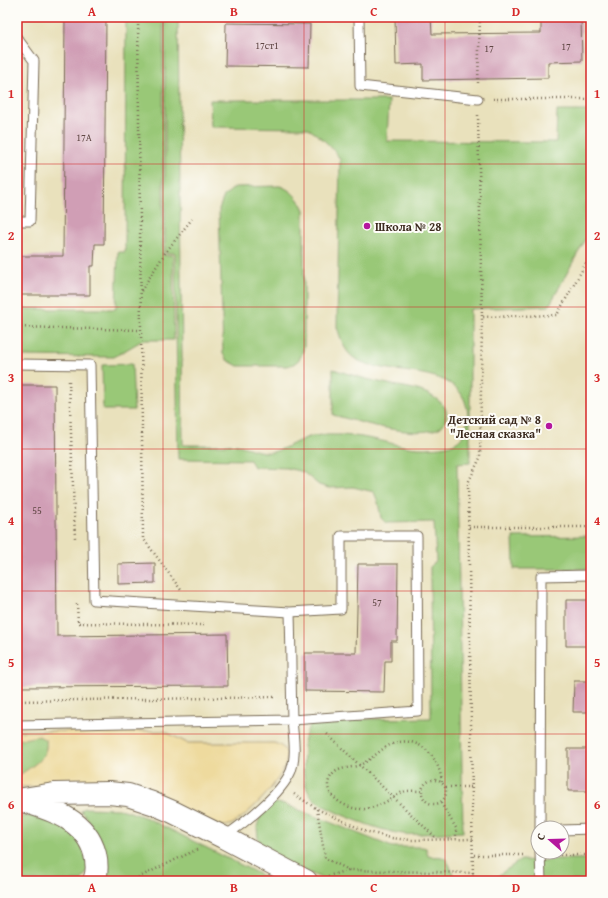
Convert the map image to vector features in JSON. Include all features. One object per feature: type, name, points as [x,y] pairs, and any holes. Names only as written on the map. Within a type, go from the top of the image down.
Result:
[{"type":"main road","points":[[18,800],[54,794],[109,793],[128,795],[152,803],[224,837],[306,881]]},
{"type":"main road","points":[[18,800],[53,810],[80,828],[88,837],[97,863],[96,877],[94,881]]},
{"type":"lane","points":[[359,17],[360,86],[478,99]]},
{"type":"lane","points":[[17,38],[34,61],[30,221],[17,221]]},
{"type":"lane","points":[[17,364],[90,366],[94,600],[290,612],[341,609],[341,536],[417,536],[418,711],[292,720],[17,725]]},
{"type":"lane","points":[[540,820],[540,576],[591,575]]},
{"type":"lane","points":[[224,837],[240,826],[282,786],[292,770],[294,751],[290,612]]},
{"type":"lane","points":[[570,830],[591,829]]},
{"type":"lane","points":[[540,860],[540,881]]},
{"type":"path","points":[[138,17],[143,538],[193,606]]},
{"type":"path","points":[[474,881],[468,483],[480,458],[482,317],[478,99],[480,17]]},
{"type":"path","points":[[478,99],[591,98]]},
{"type":"path","points":[[141,291],[165,253],[192,219]]},
{"type":"path","points":[[482,317],[557,316],[591,254]]},
{"type":"path","points":[[17,327],[141,330]]},
{"type":"path","points":[[69,365],[75,545]]},
{"type":"path","points":[[469,527],[591,527]]},
{"type":"path","points":[[77,600],[78,623],[205,625]]},
{"type":"path","points":[[17,700],[280,697],[281,720]]},
{"type":"path","points":[[312,719],[436,839]]},
{"type":"path","points":[[421,791],[404,791],[376,807],[358,809],[345,805],[336,800],[330,794],[329,780],[334,773],[339,770],[360,766],[392,744],[409,741],[424,748],[433,755],[440,771],[442,782]]},
{"type":"path","points":[[436,779],[442,782],[446,787],[447,793],[445,798],[441,803],[434,805],[427,803],[422,798],[421,791],[424,784],[429,780],[436,779]]},
{"type":"path","points":[[282,786],[317,809],[365,831],[391,838],[410,840],[473,839]]},
{"type":"path","points":[[446,787],[473,787]]},
{"type":"path","points":[[18,800],[19,881]]},
{"type":"path","points":[[441,803],[456,828],[456,839]]},
{"type":"path","points":[[317,809],[325,858],[349,870]]},
{"type":"path","points":[[131,881],[224,837]]},
{"type":"path","points":[[327,877],[349,870],[474,873]]},
{"type":"green space","points":[[126,17],[163,17],[163,255],[173,255],[174,340],[143,340],[114,357],[17,356],[17,309],[116,309],[118,252],[125,252]]},
{"type":"green space","points":[[165,17],[178,17],[183,445],[235,445],[260,451],[273,452],[310,437],[319,435],[342,435],[374,439],[418,448],[441,447],[459,441],[464,434],[468,419],[468,411],[461,393],[450,383],[419,373],[383,368],[367,364],[354,358],[343,344],[337,327],[340,159],[333,149],[307,128],[211,127],[210,100],[389,100],[387,141],[556,142],[557,111],[591,111],[591,229],[549,306],[470,309],[470,463],[457,464],[463,832],[405,834],[368,825],[339,814],[317,802],[308,791],[304,779],[304,743],[307,731],[312,724],[320,720],[431,718],[430,567],[436,561],[434,522],[386,523],[381,518],[378,502],[374,492],[353,487],[329,488],[319,485],[303,472],[287,468],[254,467],[250,460],[178,459],[175,253],[165,253]]},
{"type":"green space","points":[[280,186],[295,195],[304,210],[304,346],[301,357],[297,362],[291,365],[238,366],[227,360],[223,354],[219,209],[224,196],[235,187]]},
{"type":"green space","points":[[132,364],[134,410],[103,410],[102,365]]},
{"type":"green space","points":[[333,369],[374,381],[415,389],[430,395],[439,401],[446,409],[446,419],[443,425],[437,429],[414,432],[385,428],[333,415]]},
{"type":"green space","points":[[591,536],[591,569],[514,569],[513,537]]},
{"type":"green space","points":[[39,736],[46,740],[45,753],[37,762],[17,777],[17,740]]},
{"type":"green space","points":[[275,803],[284,804],[392,847],[426,848],[428,856],[440,857],[446,860],[456,881],[328,881],[270,856],[261,845],[258,838],[257,827],[260,816],[262,812]]},
{"type":"green space","points":[[84,808],[119,809],[147,818],[273,881],[103,881],[94,834],[87,818],[81,811]]},
{"type":"green space","points":[[31,816],[45,819],[65,827],[76,836],[80,842],[89,869],[81,881],[17,881],[17,817]]},
{"type":"green space","points":[[591,859],[591,881],[495,881],[500,874],[521,860],[541,861]]},
{"type":"sand","points":[[17,731],[164,731],[187,743],[274,743],[284,748],[287,755],[282,773],[257,804],[239,820],[228,826],[220,826],[111,786],[17,787],[17,777],[37,762],[45,753],[46,740],[39,736],[17,740]]},
{"type":"building","points":[[65,17],[106,17],[104,244],[95,244],[94,266],[90,266],[90,295],[17,295],[17,256],[63,256]]},
{"type":"building","points":[[395,17],[431,17],[432,34],[541,33],[541,17],[581,17],[582,61],[548,62],[548,78],[423,80],[423,64],[396,65]]},
{"type":"building","points":[[226,23],[310,24],[309,67],[225,66]]},
{"type":"building","points":[[17,385],[55,385],[57,636],[227,634],[228,686],[17,687]]},
{"type":"building","points":[[155,563],[155,583],[118,584],[118,564]]},
{"type":"building","points":[[358,564],[398,564],[397,641],[391,641],[391,661],[385,661],[384,692],[305,691],[305,653],[356,653]]},
{"type":"building","points":[[566,600],[591,600],[591,646],[566,646]]},
{"type":"building","points":[[574,681],[591,681],[591,712],[573,712]]},
{"type":"building","points":[[568,749],[591,749],[591,791],[568,791]]},
{"type":"place","name":"Школа № 28","points":[[367,226]]},
{"type":"place","name":"Детский сад № 8 \"Лесная сказка\"","points":[[549,426]]}]
